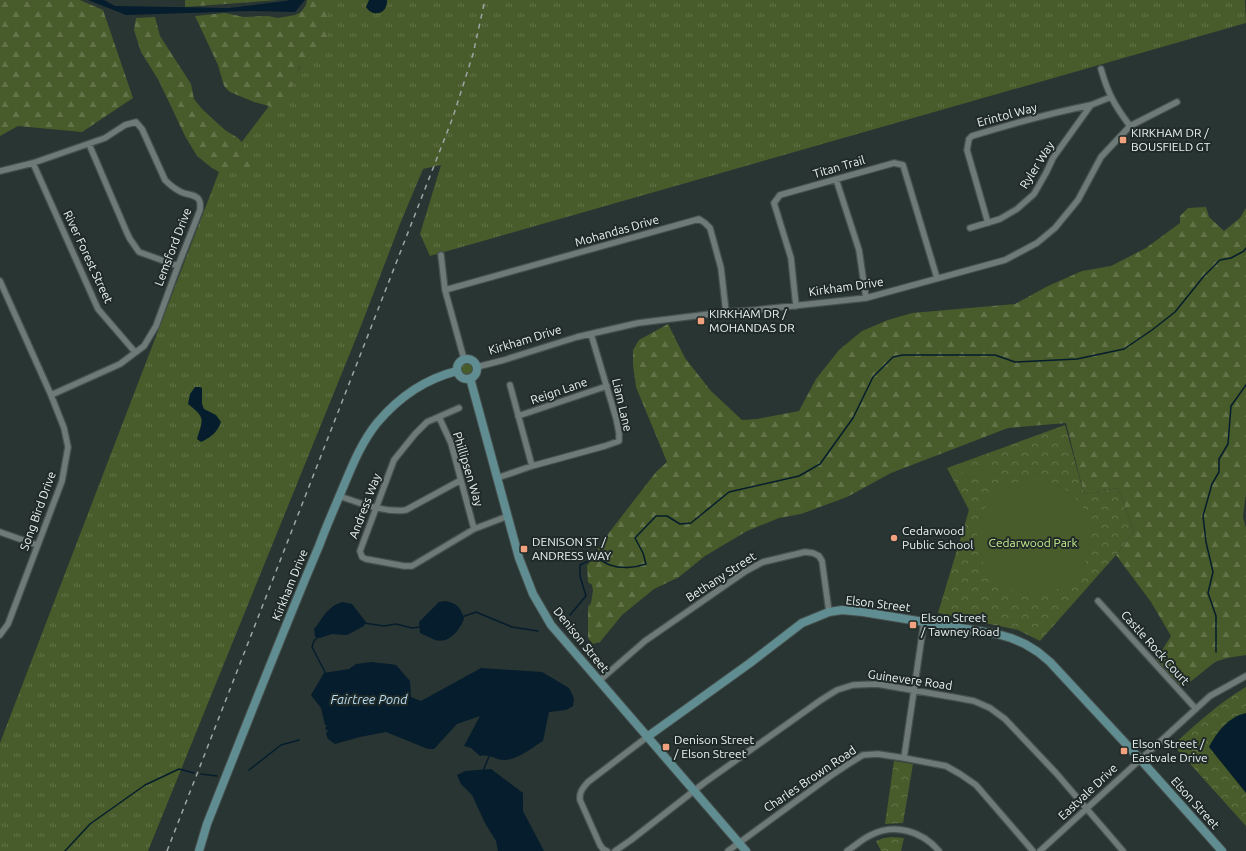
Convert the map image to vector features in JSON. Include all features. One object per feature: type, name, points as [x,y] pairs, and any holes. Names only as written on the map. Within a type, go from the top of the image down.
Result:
[{"type":"street","points":[[1101,69],[1111,98],[1130,126]]},
{"type":"street","points":[[1091,105],[1111,98]]},
{"type":"street","name":"Kirkham Drive","points":[[476,367],[591,334],[638,323],[726,312],[866,298],[901,290],[937,278],[1005,260],[1037,243],[1055,228],[1078,200],[1100,157],[1130,126],[1177,102]]},
{"type":"street","name":"Erintol Way","points":[[988,223],[967,150],[968,139],[972,136],[1063,111],[1091,105]]},
{"type":"street","name":"Ryler Way","points":[[970,228],[1000,219],[1017,209],[1034,194],[1053,158],[1091,105]]},
{"type":"street","name":"Lemsford Drive","points":[[0,171],[33,163],[89,144],[105,138],[125,125],[136,122],[142,129],[165,180],[176,189],[186,194],[194,195],[199,199],[200,210],[156,326],[144,346],[120,364],[51,395]]},
{"type":"street","points":[[89,144],[127,233],[139,252],[178,266]]},
{"type":"street","name":"River Forest Street","points":[[33,163],[98,309],[135,352]]},
{"type":"street","name":"Titan Trail","points":[[796,306],[790,258],[774,203],[780,195],[894,163],[903,165],[937,278]]},
{"type":"street","points":[[836,179],[858,250],[866,298]]},
{"type":"street","name":"Mohandas Drive","points":[[445,290],[698,219],[710,228],[721,268],[726,312]]},
{"type":"street","points":[[440,255],[445,290],[464,359]]},
{"type":"street","name":"Song Bird Drive","points":[[0,282],[51,395],[64,428],[68,447],[62,481],[8,624],[0,635]]},
{"type":"street","name":"Liam Lane","points":[[532,466],[619,442],[616,418],[591,334]]},
{"type":"street","points":[[467,358],[473,361],[476,367],[476,373],[470,378],[461,377],[456,368],[459,362],[467,358]]},
{"type":"street","name":"Kirkham Drive","points":[[199,851],[207,824],[297,597],[358,452],[369,434],[386,413],[402,399],[418,387],[431,380],[457,371]]},
{"type":"street","name":"Denison Street","points":[[470,378],[526,577],[542,611],[551,626],[746,851]]},
{"type":"street","points":[[497,478],[532,466],[510,385]]},
{"type":"street","name":"Reign Lane","points":[[518,416],[607,386]]},
{"type":"street","name":"Andress Way","points":[[459,408],[427,422],[394,460],[360,551],[362,557],[404,566],[412,566],[474,529],[508,516]]},
{"type":"street","name":"Phillipsen Way","points":[[439,417],[451,443],[474,529]]},
{"type":"street","points":[[339,496],[376,507],[398,511],[406,510],[461,480]]},
{"type":"street","points":[[0,532],[37,545]]},
{"type":"street","name":"Bethany Street","points":[[599,681],[645,641],[746,571],[763,562],[805,552],[813,553],[819,556],[822,561],[829,612]]},
{"type":"street","name":"Castle Rock Court","points":[[1098,601],[1196,709]]},
{"type":"street","name":"Elson Street","points":[[647,736],[750,664],[802,624],[829,612],[842,610],[863,612],[997,634],[1024,644],[1038,652],[1058,670],[1222,851]]},
{"type":"street","points":[[904,758],[924,622]]},
{"type":"street","name":"Eastvale Drive","points":[[1040,851],[1210,696],[1246,676]]},
{"type":"street","name":"Guinevere Road","points":[[615,851],[694,790],[821,700],[837,690],[853,685],[877,684],[974,701],[990,708],[1005,719],[1056,773],[1123,851]]},
{"type":"street","points":[[607,851],[600,845],[579,795],[582,788],[588,782],[647,736]]},
{"type":"street","name":"Charles Brown Road","points":[[728,851],[829,777],[864,755],[878,754],[946,766],[976,786],[1033,851]]},
{"type":"street","points":[[847,851],[872,835],[895,829],[906,830],[918,834],[928,840],[939,851]]},
{"type":"green space","points":[[0,0],[80,0],[103,10],[133,98],[82,132],[18,126],[0,136]]},
{"type":"green space","points":[[185,0],[279,0],[185,7]]},
{"type":"green space","points":[[307,0],[327,0],[327,38],[315,54],[299,68],[293,79],[292,93],[286,101],[276,108],[254,102],[230,92],[224,86],[218,65],[195,16],[225,13],[244,17],[268,16],[278,18],[295,15],[301,12],[306,5]]},
{"type":"green space","points":[[321,0],[1245,0],[1246,23],[430,256],[420,234],[441,165],[423,169],[359,331],[148,851],[0,851],[0,743],[219,172],[315,49]]},
{"type":"green space","points":[[155,17],[160,36],[191,84],[194,99],[202,109],[225,130],[238,138],[248,149],[251,158],[250,168],[241,171],[219,172],[197,156],[185,136],[159,81],[141,52],[134,30],[136,18]]},
{"type":"green space","points":[[1206,207],[1209,217],[1224,231],[1240,218],[1246,208],[1246,493],[1243,517],[1246,528],[1246,655],[1227,658],[1215,662],[1185,686],[1170,682],[1157,670],[1156,660],[1171,636],[1151,602],[1116,555],[1134,531],[1118,488],[1084,494],[1066,423],[1008,428],[891,473],[847,497],[801,514],[779,518],[747,531],[705,556],[679,577],[654,589],[622,615],[600,642],[593,644],[588,638],[588,607],[591,603],[593,590],[592,585],[588,582],[587,566],[608,534],[656,472],[667,462],[636,387],[633,365],[633,350],[639,340],[668,324],[685,358],[711,391],[742,420],[757,419],[799,411],[816,379],[839,350],[862,331],[888,320],[912,313],[1015,304],[1048,286],[1082,271],[1111,266],[1146,248],[1180,223],[1180,216],[1188,208]]},
{"type":"green space","points":[[465,363],[469,363],[473,369],[469,375],[465,375],[461,371],[461,367]]},
{"type":"green space","name":"Cedarwood Park","points":[[1065,425],[1084,494],[1118,488],[1134,531],[1116,555],[1040,641],[1018,630],[938,613],[969,510],[947,468]]},
{"type":"green space","points":[[991,464],[992,474],[963,478],[962,468]]},
{"type":"green space","points":[[1034,480],[1056,484],[1074,497],[1087,515],[1091,537],[1087,559],[1074,577],[1056,590],[1034,594],[1012,590],[994,577],[981,559],[977,537],[981,515],[994,497],[1012,484]]},
{"type":"green space","points":[[1246,687],[1246,826],[1173,745],[1217,707]]},
{"type":"green space","points":[[894,761],[913,764],[903,823],[885,824]]},
{"type":"green space","points":[[892,837],[904,838],[901,851],[881,851],[876,841]]},
{"type":"water","points":[[88,0],[104,0],[115,6],[229,8],[290,0],[305,0],[295,12],[249,11],[126,15]]},
{"type":"water","points":[[369,0],[387,0],[387,5],[380,13],[372,13],[366,7]]},
{"type":"water","points":[[195,387],[202,388],[202,404],[204,409],[216,415],[221,422],[218,429],[213,434],[201,442],[197,439],[202,419],[188,404],[190,394]]},
{"type":"water","points":[[446,601],[456,605],[460,609],[464,619],[453,636],[440,641],[420,633],[419,622],[439,602]]},
{"type":"water","points":[[342,602],[352,604],[366,622],[364,626],[347,635],[332,634],[320,638],[315,637],[314,628],[324,615],[330,609]]},
{"type":"water","name":"Fairtree Pond","points":[[371,662],[396,665],[410,681],[411,697],[421,701],[481,668],[542,672],[569,688],[574,698],[573,706],[566,710],[549,712],[543,741],[519,756],[504,760],[488,756],[480,756],[471,748],[464,746],[480,716],[457,724],[434,749],[428,749],[386,732],[335,744],[328,739],[326,734],[328,730],[325,728],[327,726],[325,725],[321,708],[311,695],[324,673],[349,669],[356,664]]},
{"type":"water","points":[[1246,713],[1246,793],[1209,747],[1228,722]]},
{"type":"water","points":[[491,769],[523,793],[523,811],[544,851],[498,851],[496,841],[485,823],[472,795],[461,784],[457,775],[465,771]]},
{"type":"waterway","points":[[570,615],[586,596],[580,576],[580,565],[596,560],[614,566],[623,567],[633,567],[646,564],[643,553],[635,538],[656,516],[667,516],[680,524],[691,523],[729,492],[799,476],[820,464],[853,418],[873,377],[893,357],[903,355],[995,355],[1015,362],[1077,359],[1124,349],[1175,312],[1204,276],[1220,260],[1231,258],[1244,251],[1246,248]]},
{"type":"waterway","points":[[1216,652],[1216,616],[1208,593],[1213,572],[1206,542],[1203,516],[1212,484],[1219,472],[1219,459],[1228,444],[1231,406],[1246,385]]},
{"type":"waterway","points":[[462,617],[476,612],[512,627],[538,631]]},
{"type":"waterway","points":[[364,623],[384,626],[396,624],[412,628],[420,627]]},
{"type":"waterway","points":[[318,637],[314,641],[312,647],[326,674]]},
{"type":"waterway","points":[[249,770],[281,745],[299,740]]},
{"type":"waterway","points":[[483,771],[490,754]]},
{"type":"waterway","points":[[65,851],[90,824],[145,785],[179,769],[194,773]]},
{"type":"waterway","points":[[201,774],[217,776]]},
{"type":"railway","points":[[167,851],[453,117],[473,54],[485,0]]},
{"type":"place","name":"KIRKHAM DR / BOUSFIELD GT","points":[[1123,140]]},
{"type":"place","name":"KIRKHAM DR / MOHANDAS DR","points":[[701,321]]},
{"type":"place","name":"Cedarwood Public School","points":[[894,538]]},
{"type":"place","name":"DENISON ST / ANDRESS WAY","points":[[524,549]]},
{"type":"place","name":"Elson Street / Tawney Road","points":[[913,625]]},
{"type":"place","name":"Denison Street / Elson Street","points":[[666,747]]},
{"type":"place","name":"Elson Street / Eastvale Drive","points":[[1124,751]]}]
